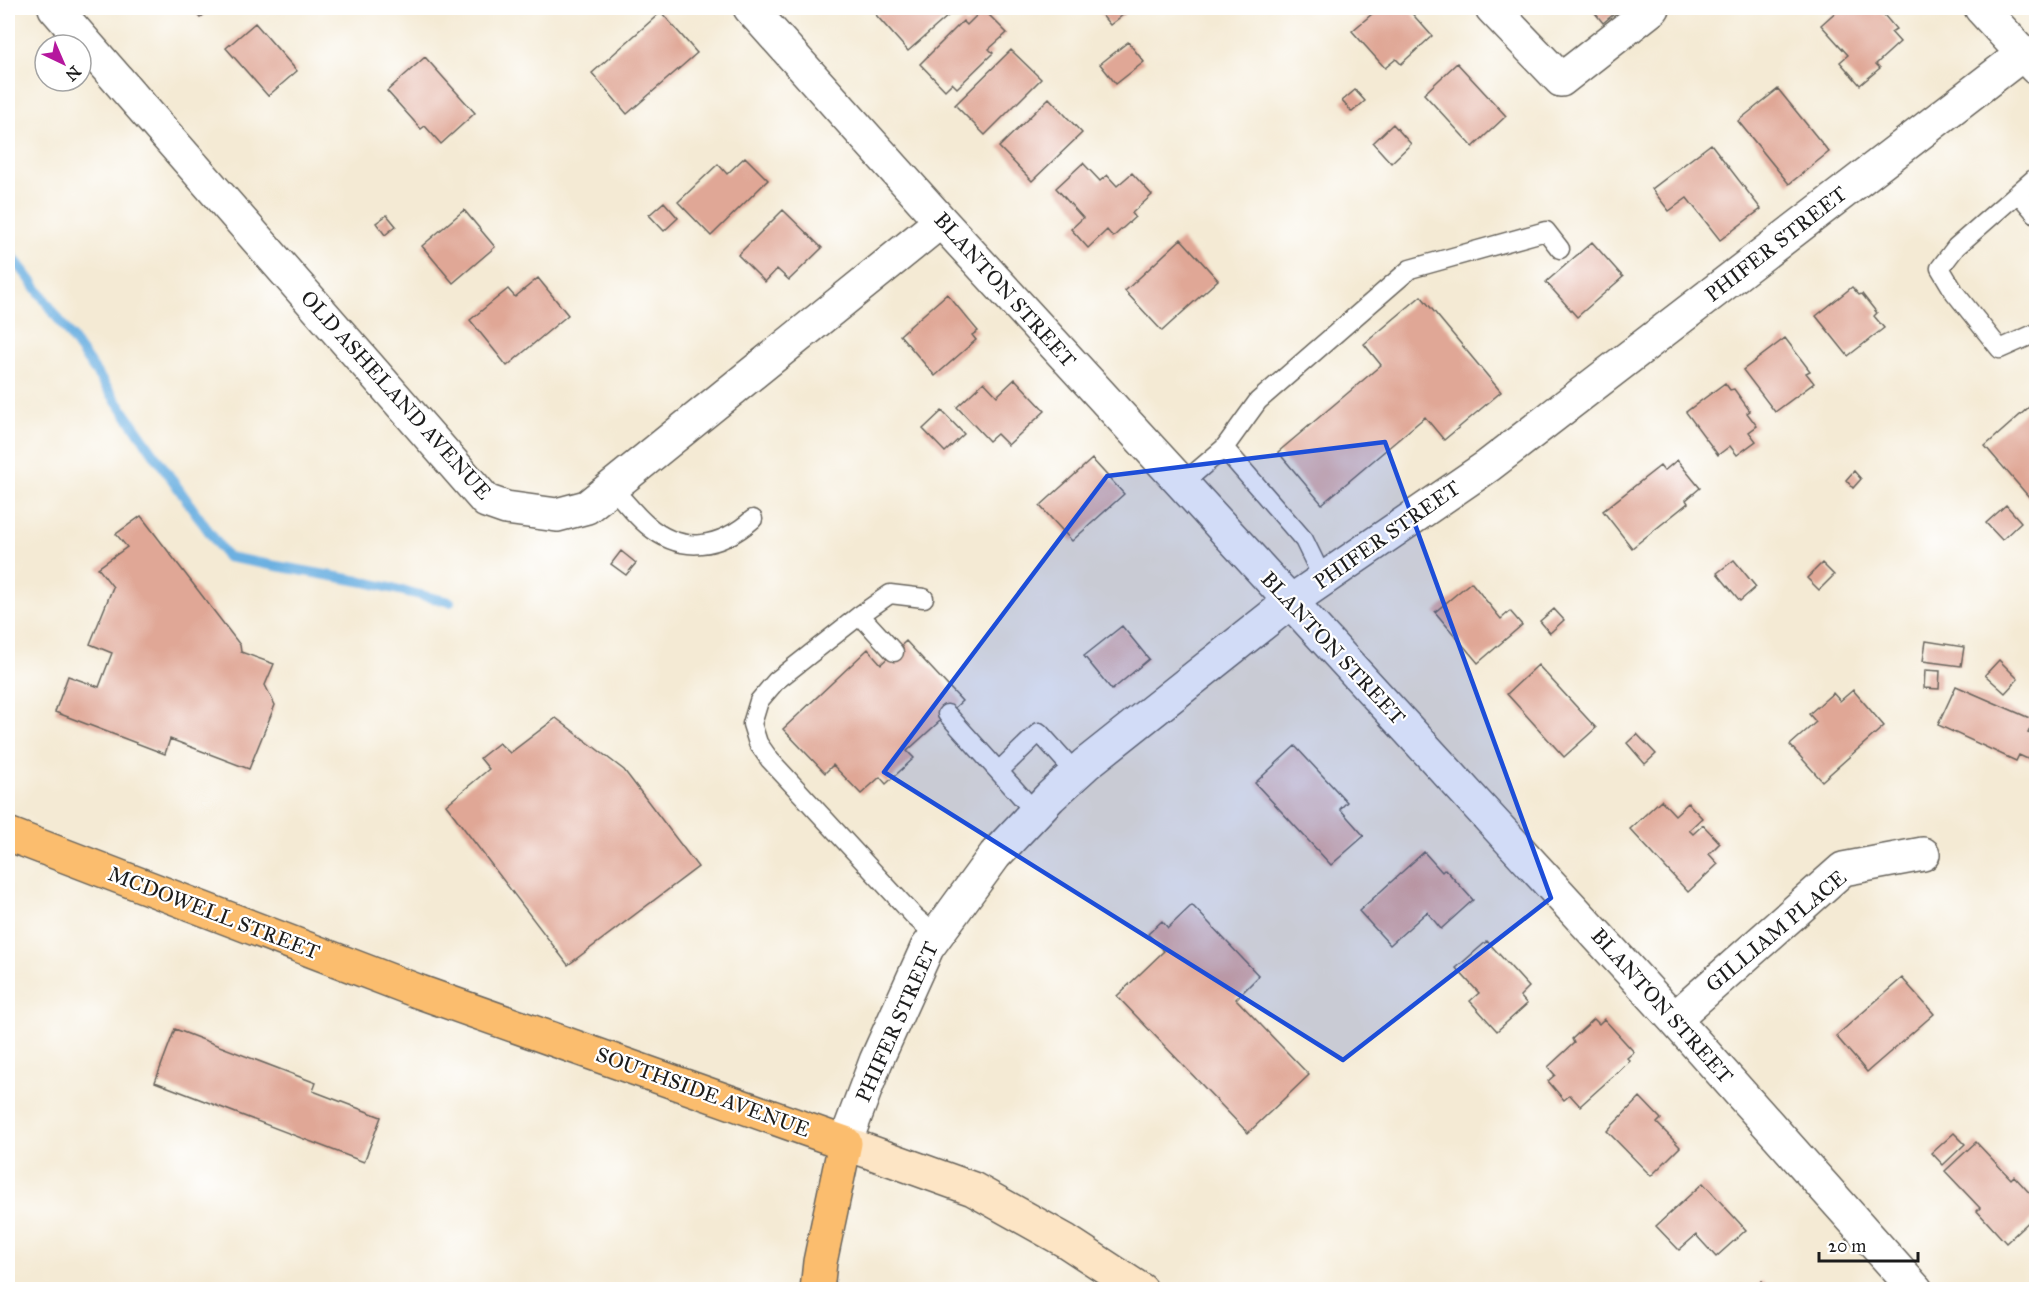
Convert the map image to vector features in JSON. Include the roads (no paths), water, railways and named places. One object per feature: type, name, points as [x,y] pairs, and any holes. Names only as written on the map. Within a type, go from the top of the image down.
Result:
[{"type":"main road","name":"MCDOWELL STREET","points":[[8,834],[420,992]]},
{"type":"main road","name":"SOUTHSIDE AVENUE","points":[[420,992],[845,1143]]},
{"type":"main road","points":[[817,1290],[820,1262],[845,1143],[973,1189],[1066,1241],[1141,1290]]},
{"type":"street","name":"OLD ASHELAND AVENUE","points":[[55,8],[486,501],[506,508],[557,514],[586,507],[941,221]]},
{"type":"street","name":"BLANTON STREET","points":[[750,8],[941,221],[1674,1019],[1916,1290]]},
{"type":"street","points":[[1492,8],[1561,80],[1653,8]]},
{"type":"street","points":[[1981,8],[2030,61]]},
{"type":"street","name":"PHIFER STREET","points":[[845,1143],[881,1051],[927,948],[995,855],[1076,773],[1290,602],[1488,466],[2030,61]]},
{"type":"street","name":"GILLIAM PLACE","points":[[1674,1019],[1843,869],[1923,854]]},
{"type":"lane","points":[[2037,177],[1956,247],[1940,268],[1955,293],[2000,348],[2037,333]]},
{"type":"lane","points":[[2018,193],[2037,214]]},
{"type":"lane","points":[[1182,484],[1224,448],[1258,401],[1410,269],[1546,231],[1560,249]]},
{"type":"lane","points":[[1224,448],[1304,540],[1323,579]]},
{"type":"lane","points":[[611,487],[647,525],[672,542],[697,545],[716,542],[753,519]]},
{"type":"lane","points":[[924,598],[890,594],[860,615],[776,681],[759,701],[752,724],[758,744],[770,760],[915,917],[936,935]]},
{"type":"lane","points":[[860,615],[894,652]]},
{"type":"lane","points":[[946,714],[1035,812]]},
{"type":"lane","points":[[999,771],[1039,732],[1076,773]]},
{"type":"waterway","points":[[8,251],[227,557],[365,582],[450,602]]}]
